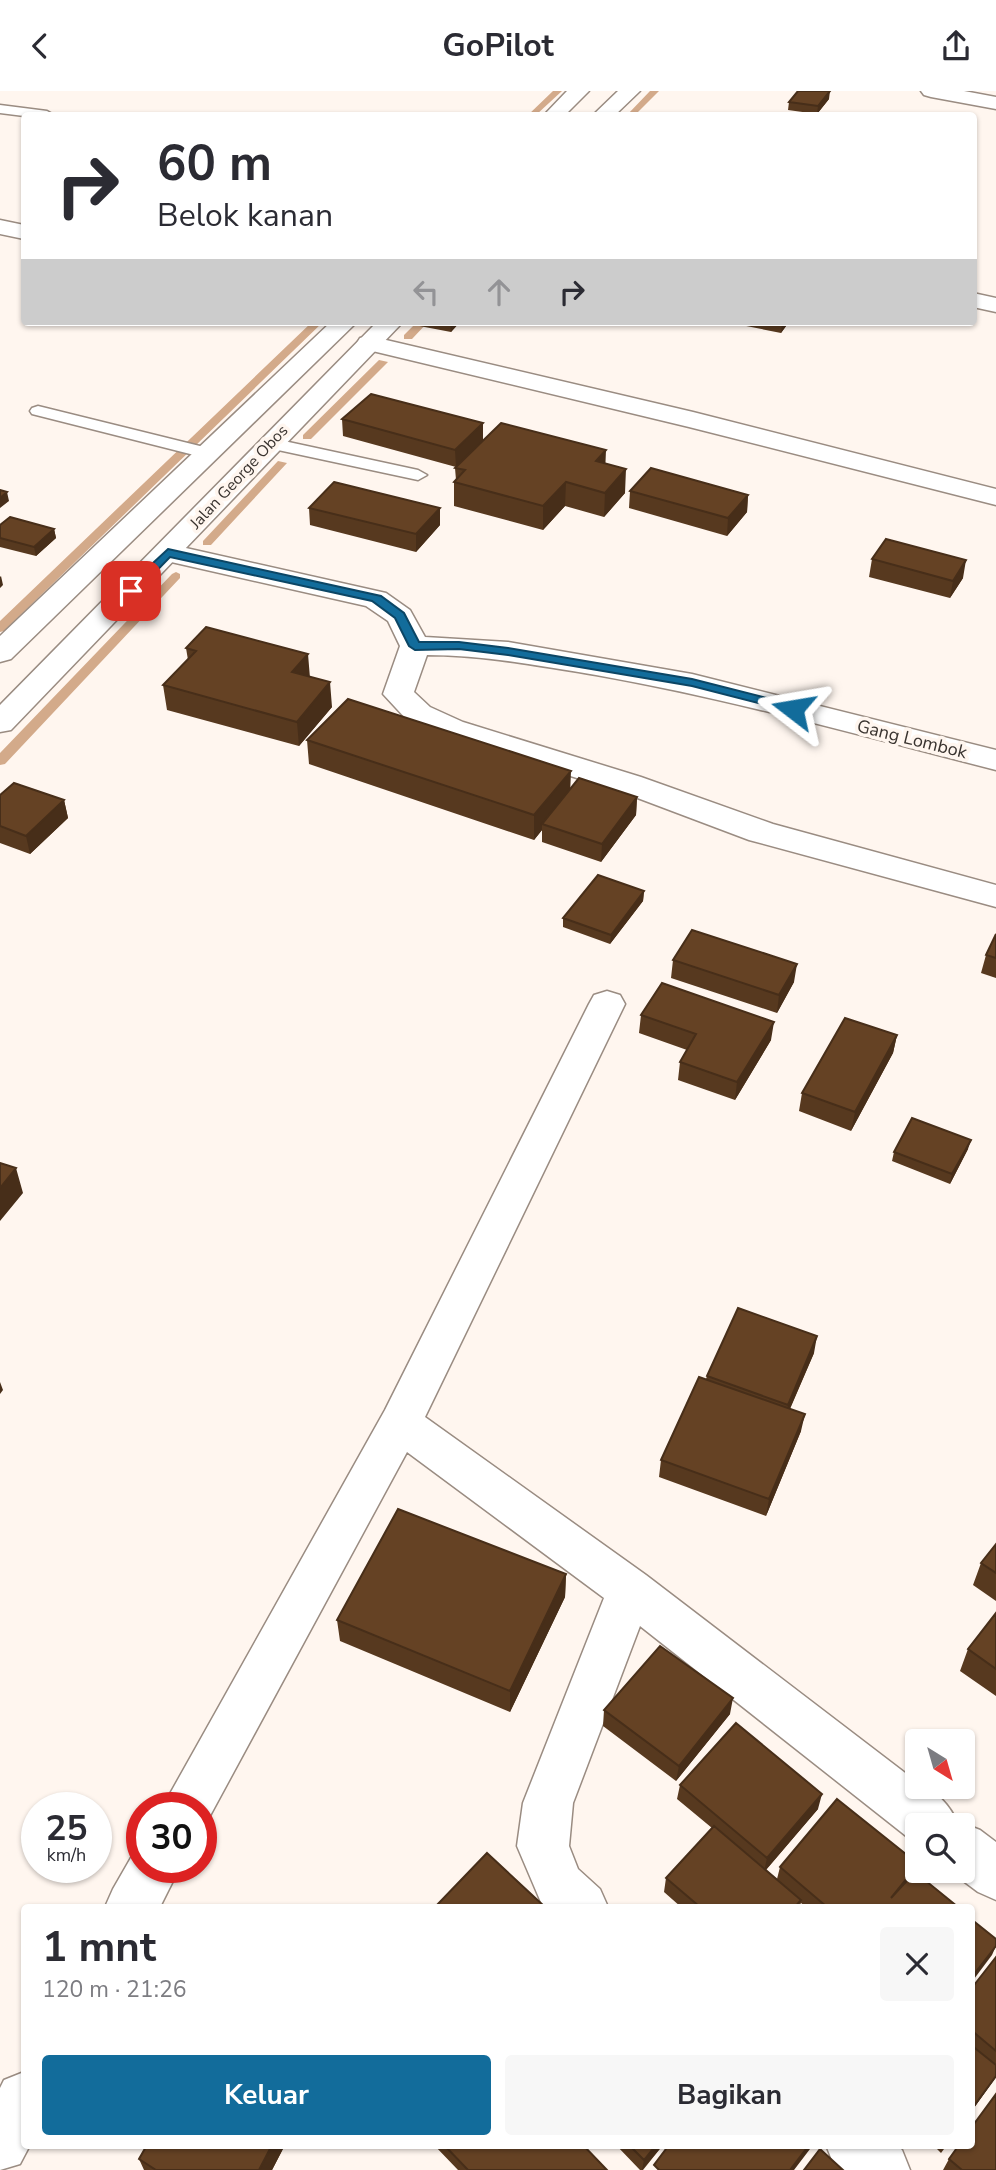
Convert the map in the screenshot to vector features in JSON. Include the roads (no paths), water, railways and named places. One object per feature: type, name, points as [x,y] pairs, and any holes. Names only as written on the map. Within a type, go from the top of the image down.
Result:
[{"type":"street","points":[[557,112],[579,91]]},
{"type":"street","points":[[606,112],[630,91]]},
{"type":"street","points":[[931,91],[996,103]]},
{"type":"street","points":[[0,227],[21,231]]},
{"type":"street","points":[[977,301],[996,305]]},
{"type":"street","name":"Jalan George Obos","points":[[0,653],[341,326]]},
{"type":"street","name":"Jalan George Obos","points":[[0,723],[387,326]]},
{"type":"street","points":[[369,343],[693,420],[996,497]]},
{"type":"street","points":[[168,553],[376,599],[400,616],[415,646],[398,694],[419,714],[452,729],[630,784],[761,832],[996,896]]},
{"type":"street","name":"Gang Lombok","points":[[415,646],[459,646],[508,652],[692,683],[996,760]]},
{"type":"street","points":[[196,1792],[400,1423],[607,1004]]},
{"type":"street","points":[[400,1423],[630,1590],[918,1813]]},
{"type":"street","points":[[579,1904],[559,1887],[543,1846],[548,1803],[630,1590]]},
{"type":"street","points":[[975,1858],[996,1874]]},
{"type":"street","points":[[133,1904],[145,1883]]},
{"type":"street","points":[[0,2144],[21,2106]]},
{"type":"street","points":[[858,2149],[882,2170]]},
{"type":"lane","points":[[0,109],[24,112]]},
{"type":"lane","points":[[38,411],[210,453]]},
{"type":"lane","points":[[270,443],[418,475]]},
{"type":"waterway","points":[[535,112],[558,91]]},
{"type":"waterway","points":[[634,112],[655,91]]},
{"type":"waterway","points":[[0,628],[314,326]]},
{"type":"waterway","points":[[408,337],[419,326]]},
{"type":"waterway","points":[[307,437],[383,362]]},
{"type":"waterway","points":[[207,543],[282,463]]},
{"type":"waterway","points":[[0,761],[176,576]]}]
